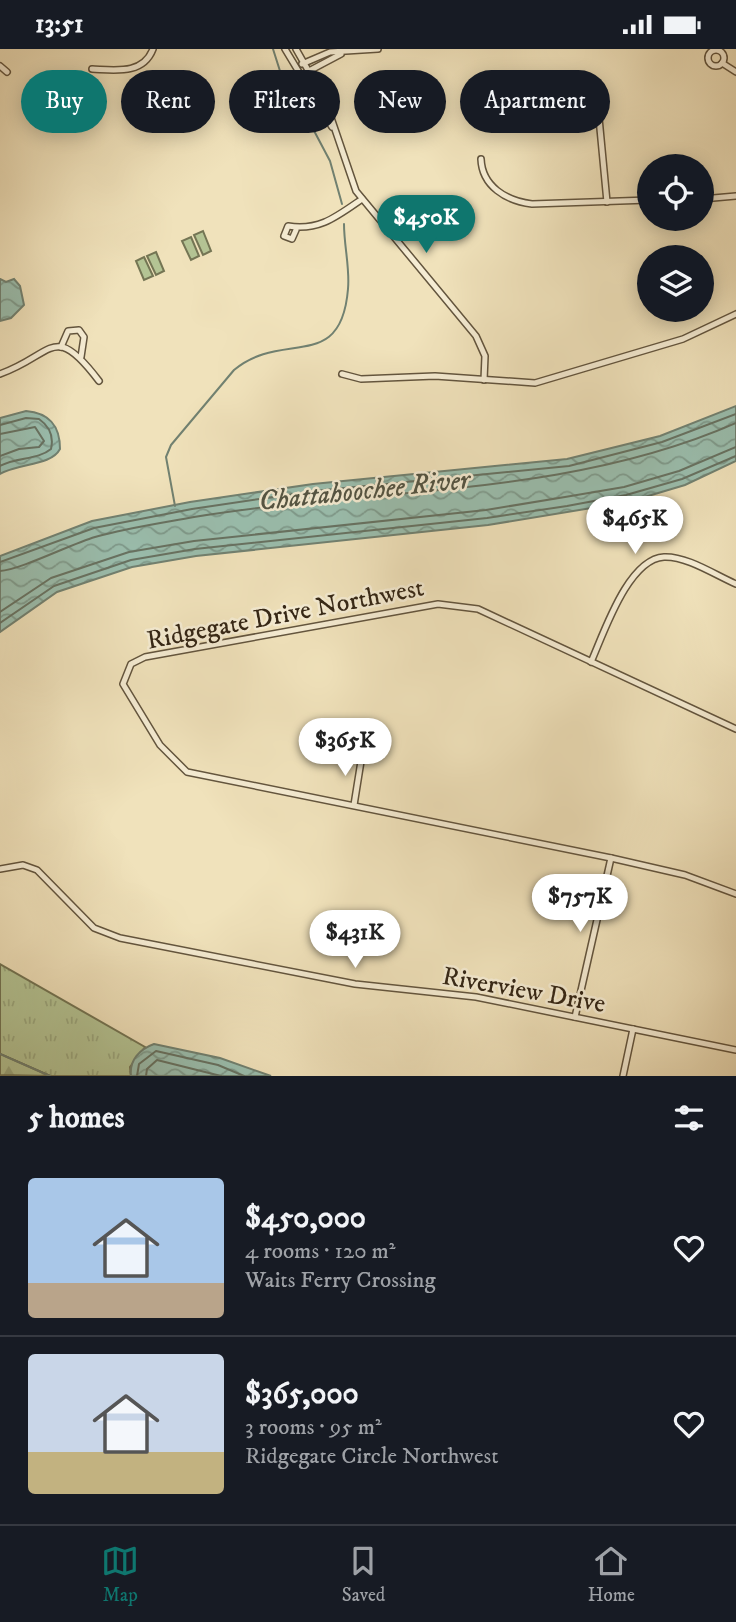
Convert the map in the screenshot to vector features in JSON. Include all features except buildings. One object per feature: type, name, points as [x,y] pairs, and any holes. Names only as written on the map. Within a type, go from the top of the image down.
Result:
[{"type":"street","points":[[92,69],[130,70],[147,60],[153,49]]},
{"type":"street","points":[[285,49],[296,68],[323,54],[378,49]]},
{"type":"street","points":[[296,49],[308,70]]},
{"type":"street","points":[[311,70],[346,51]]},
{"type":"street","points":[[722,63],[736,72]]},
{"type":"street","points":[[0,66],[8,72]]},
{"type":"street","points":[[335,133],[362,199],[476,336],[485,356],[484,380]]},
{"type":"street","points":[[600,133],[607,202]]},
{"type":"street","points":[[481,159],[484,178],[500,193],[516,201],[532,204],[637,201]]},
{"type":"street","points":[[714,198],[736,196]]},
{"type":"street","points":[[296,230],[333,219],[362,199]]},
{"type":"street","points":[[342,374],[361,379],[435,376],[521,383],[548,380],[683,339],[736,314]]},
{"type":"street","points":[[61,347],[68,331],[79,330],[84,337],[81,357]]},
{"type":"street","points":[[0,374],[51,347],[61,347],[81,357],[99,381]]},
{"type":"street","points":[[591,662],[630,580],[650,561],[664,557],[687,562],[736,584]]},
{"type":"street","name":"Ridgegate Drive Northwest","points":[[736,729],[478,609],[438,604],[145,657],[131,664],[123,684],[160,745],[187,772],[611,858],[685,875],[736,894]]},
{"type":"street","points":[[354,806],[362,755]]},
{"type":"street","points":[[575,1017],[611,858]]},
{"type":"street","name":"Riverview Drive","points":[[0,869],[23,865],[37,870],[94,928],[120,938],[348,982],[476,997],[736,1050]]},
{"type":"street","points":[[623,1076],[633,1029]]},
{"type":"green space","points":[[203,231],[211,251],[203,255],[194,235]]},
{"type":"green space","points":[[191,237],[199,256],[191,260],[182,241]]},
{"type":"green space","points":[[156,252],[164,271],[156,275],[147,256]]},
{"type":"green space","points":[[144,257],[153,276],[144,280],[136,261]]},
{"type":"green space","points":[[0,964],[145,1047],[130,1067],[131,1076],[50,1076],[0,1054]]},
{"type":"green space","points":[[0,1054],[50,1076],[0,1075]]},
{"type":"water","points":[[0,279],[6,282],[14,279],[20,286],[24,305],[11,318],[0,321]]},
{"type":"water","name":"Chattahoochee River","points":[[736,406],[736,461],[685,485],[628,502],[488,525],[196,556],[132,567],[57,592],[0,632],[0,556],[92,521],[190,502],[313,484],[567,459],[660,436]]},
{"type":"water","points":[[26,411],[41,414],[52,422],[58,433],[60,449],[50,459],[0,474],[0,418]]},
{"type":"water","points":[[154,1044],[220,1058],[271,1076],[131,1076],[136,1056]]},
{"type":"waterway","points":[[273,49],[280,70]]},
{"type":"waterway","points":[[315,133],[330,161],[342,204]]},
{"type":"waterway","points":[[175,506],[166,457],[171,445],[234,370],[253,358],[307,346],[322,341],[334,332],[343,315],[348,289],[344,224]]},
{"type":"waterway","points":[[0,1054],[50,1076]]}]
